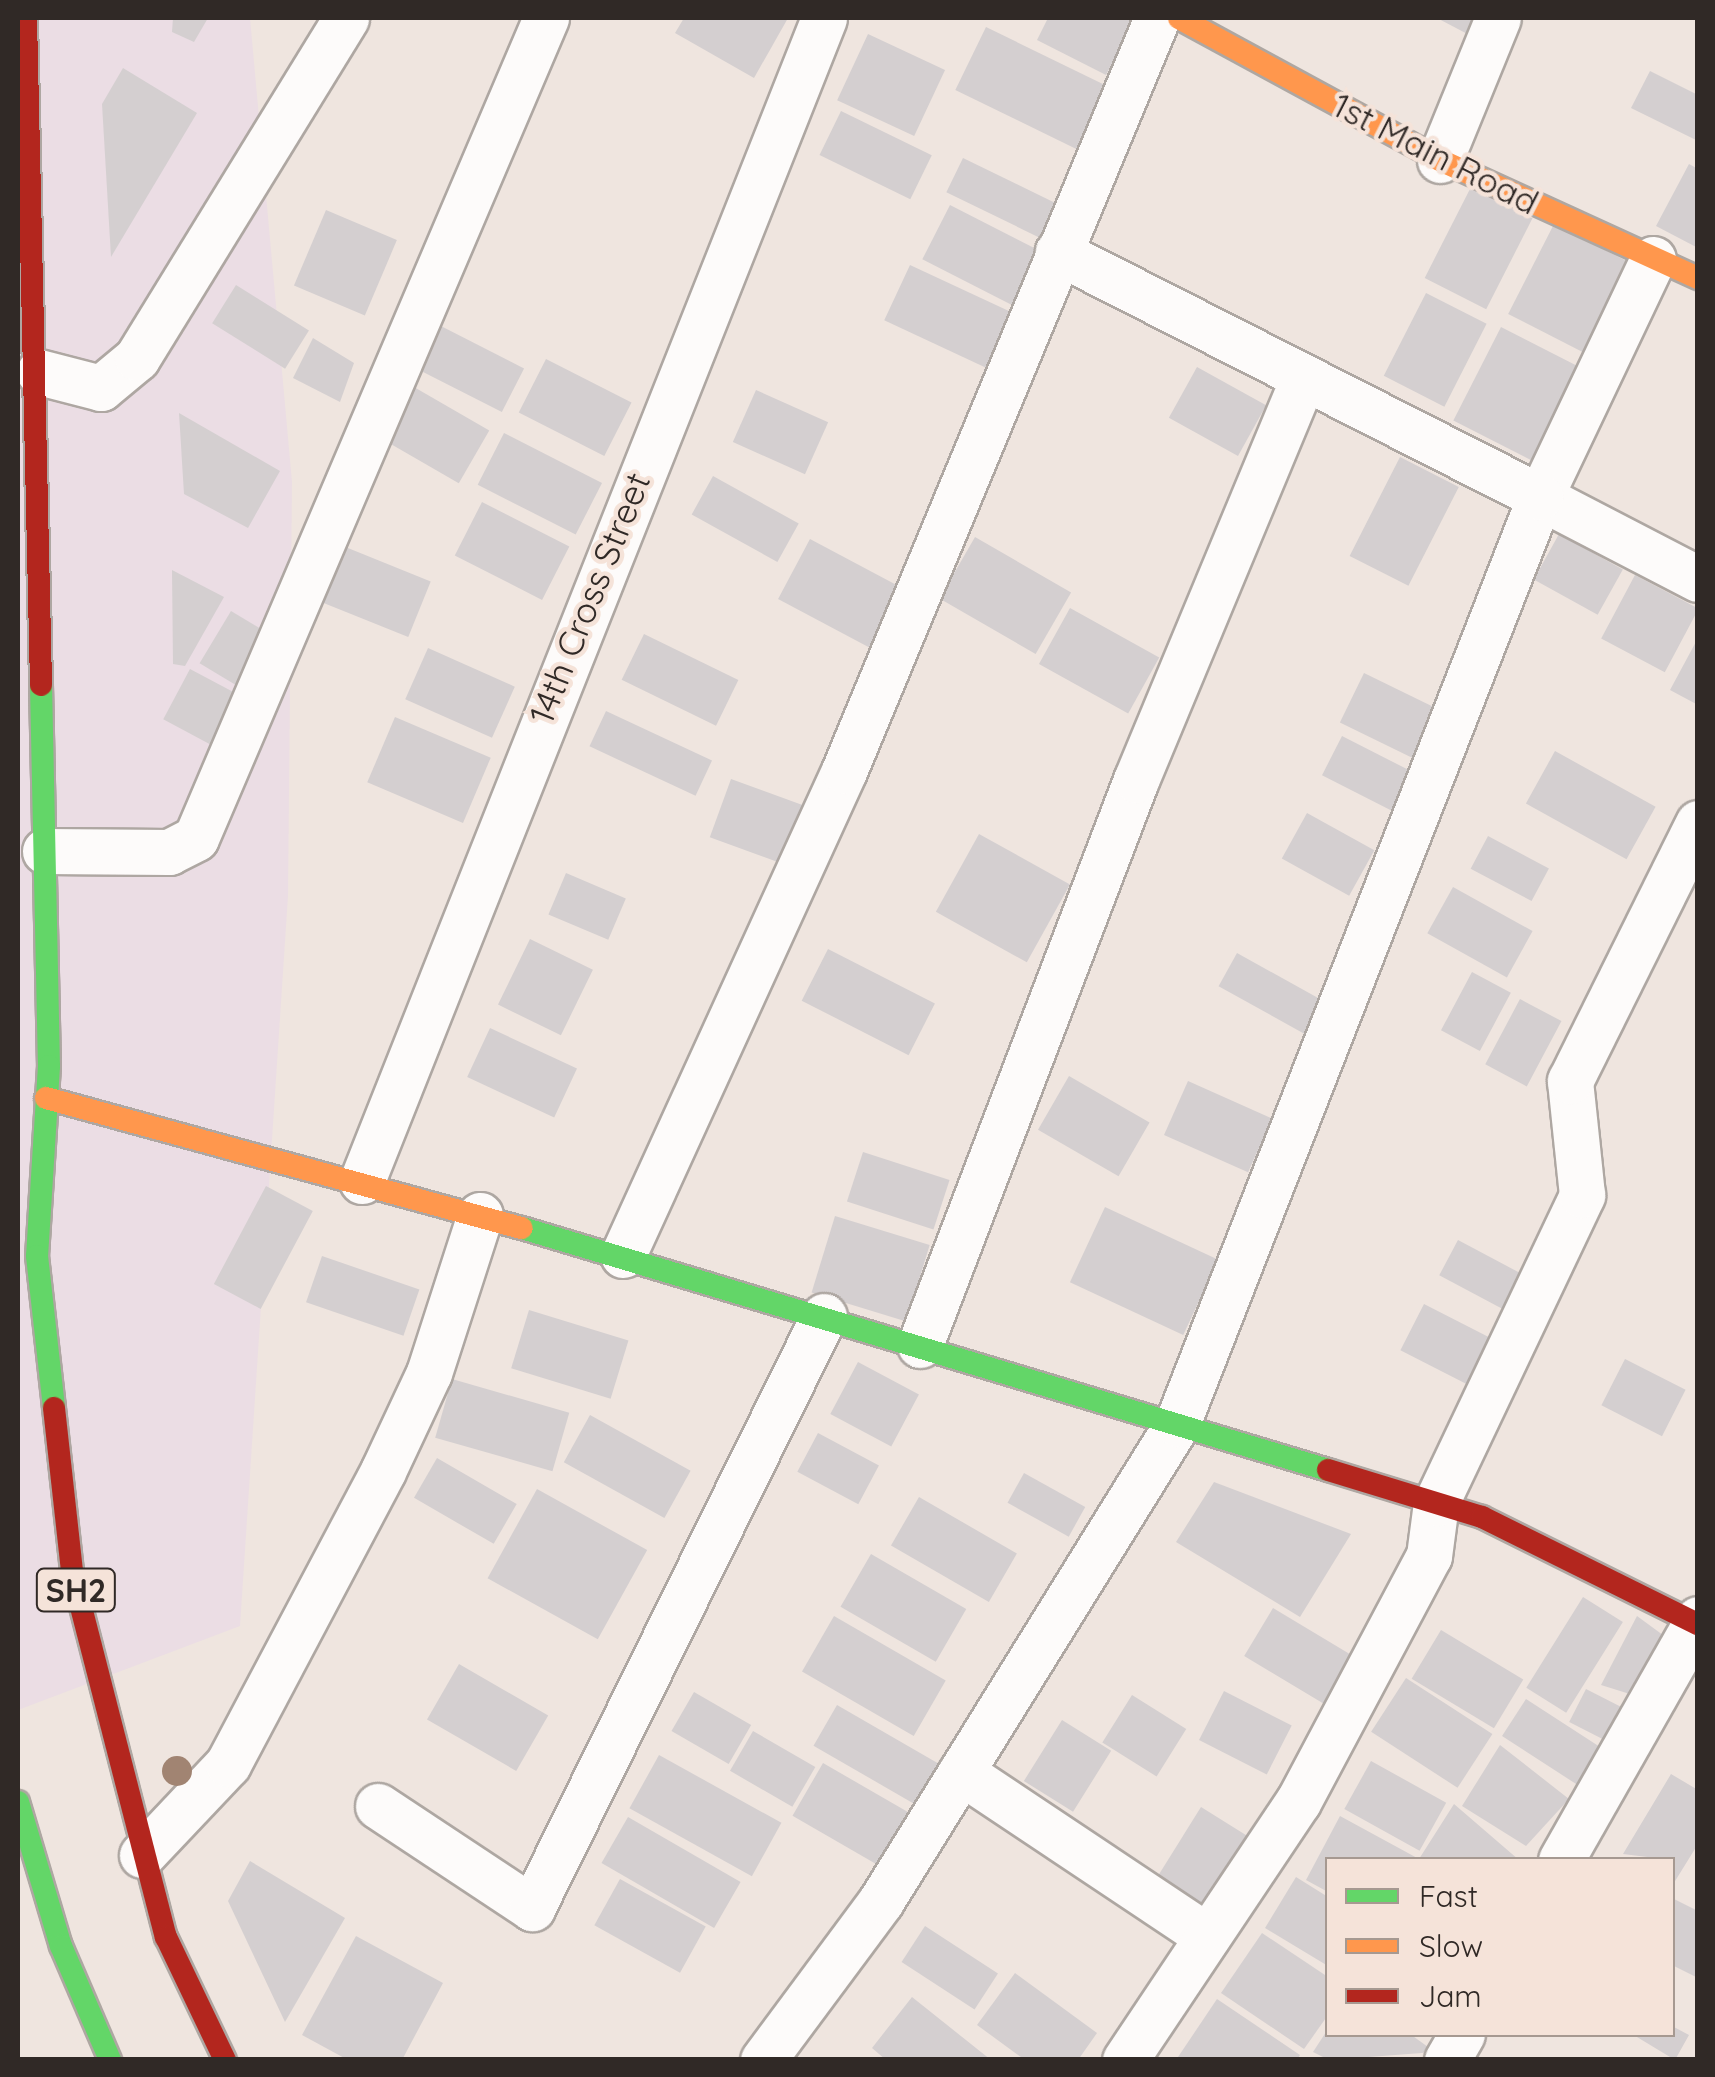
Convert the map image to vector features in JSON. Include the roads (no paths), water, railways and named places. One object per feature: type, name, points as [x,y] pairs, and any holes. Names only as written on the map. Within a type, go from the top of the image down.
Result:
[{"type":"street","name":"SH2","points":[[26,18],[40,372],[45,851],[46,1098],[38,1256],[72,1572],[142,1856],[166,1937],[225,2060]]},
{"type":"street","points":[[40,372],[102,388],[137,358],[346,18]]},
{"type":"street","points":[[45,851],[169,852],[196,838],[546,18]]},
{"type":"street","name":"14th Cross Street","points":[[362,1180],[824,18]]},
{"type":"street","points":[[624,1256],[844,771],[1157,18]]},
{"type":"street","name":"1st Main Road","points":[[1179,18],[1440,160],[1698,278]]},
{"type":"street","points":[[1440,160],[1498,18]]},
{"type":"street","points":[[1058,252],[1698,579]]},
{"type":"street","points":[[764,2060],[881,1901],[1177,1424],[1540,497],[1653,259]]},
{"type":"street","points":[[920,1345],[1136,780],[1304,378]]},
{"type":"street","points":[[1125,2060],[1298,1802],[1419,1573],[1436,1503],[1582,1194],[1570,1081],[1698,823]]},
{"type":"street","points":[[46,1098],[362,1180],[624,1256],[1436,1503],[1697,1622],[1563,1857]]},
{"type":"street","points":[[142,1856],[228,1764],[319,1592],[428,1372],[480,1215]]},
{"type":"street","points":[[378,1806],[532,1908],[824,1316]]},
{"type":"street","points":[[961,1772],[1206,1936]]},
{"type":"street","points":[[18,1802],[61,1946],[110,2060]]},
{"type":"street","points":[[1447,2060],[1460,2037]]}]
